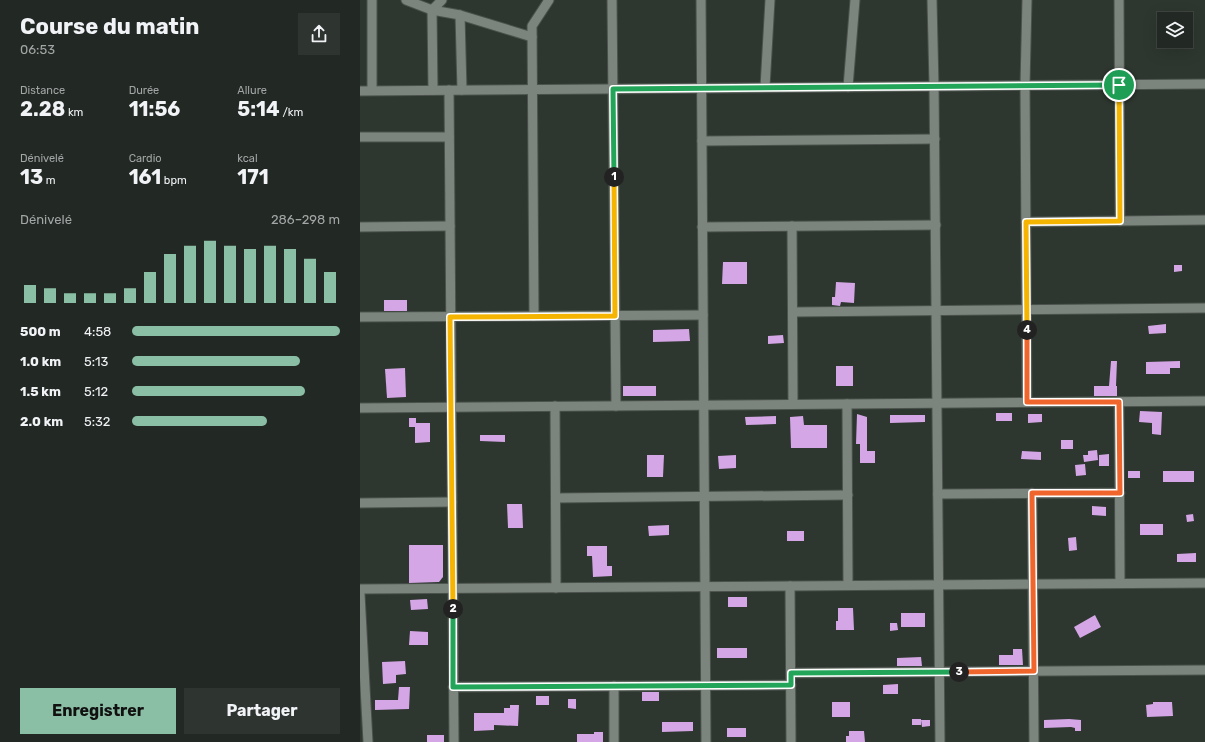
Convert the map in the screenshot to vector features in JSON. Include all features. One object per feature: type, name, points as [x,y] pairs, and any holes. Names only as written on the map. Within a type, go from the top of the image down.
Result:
[{"type":"street","points":[[372,0],[372,90]]},
{"type":"street","points":[[406,0],[432,10],[460,15],[532,37]]},
{"type":"street","points":[[433,90],[432,10],[442,0]]},
{"type":"street","points":[[534,316],[532,26],[550,0]]},
{"type":"street","points":[[612,0],[616,406]]},
{"type":"street","points":[[700,0],[706,742]]},
{"type":"street","points":[[765,87],[770,0]]},
{"type":"street","points":[[848,87],[855,0]]},
{"type":"street","points":[[932,0],[936,225],[940,742]]},
{"type":"street","points":[[1027,0],[1025,85],[1027,402]]},
{"type":"street","points":[[1118,0],[1120,221]]},
{"type":"street","points":[[460,15],[462,90]]},
{"type":"street","points":[[360,90],[1205,84]]},
{"type":"street","points":[[449,90],[454,742]]},
{"type":"street","points":[[360,137],[449,136]]},
{"type":"street","points":[[702,141],[935,139]]},
{"type":"street","points":[[1026,222],[1205,220]]},
{"type":"street","points":[[702,227],[936,225]]},
{"type":"street","points":[[360,227],[450,226]]},
{"type":"street","points":[[792,226],[793,404]]},
{"type":"street","points":[[793,312],[1205,308]]},
{"type":"street","points":[[360,318],[703,315]]},
{"type":"street","points":[[360,408],[1205,401]]},
{"type":"street","points":[[1119,402],[1120,583]]},
{"type":"street","points":[[847,404],[848,586]]},
{"type":"street","points":[[555,406],[556,588]]},
{"type":"street","points":[[1032,493],[1034,742]]},
{"type":"street","points":[[938,494],[1120,493]]},
{"type":"street","points":[[556,498],[848,495]]},
{"type":"street","points":[[360,503],[452,502]]},
{"type":"street","points":[[360,589],[1205,583]]},
{"type":"street","points":[[790,586],[791,742]]},
{"type":"street","points":[[360,594],[368,742]]},
{"type":"street","points":[[791,673],[1205,670]]},
{"type":"street","points":[[453,687],[791,685]]},
{"type":"street","points":[[614,686],[614,742]]},
{"type":"building","points":[[723,262],[747,262],[747,284],[722,284]]},
{"type":"building","points":[[1174,265],[1182,265],[1182,271],[1174,272]]},
{"type":"building","points":[[836,282],[855,283],[854,303],[841,302],[840,306],[832,305],[832,297],[835,297]]},
{"type":"building","points":[[384,300],[407,300],[407,311],[384,311]]},
{"type":"building","points":[[1166,324],[1166,333],[1149,334],[1148,326]]},
{"type":"building","points":[[689,329],[690,341],[653,342],[653,330]]},
{"type":"building","points":[[783,335],[784,343],[768,344],[768,336]]},
{"type":"building","points":[[1111,361],[1117,361],[1117,396],[1094,396],[1094,386],[1109,386]]},
{"type":"building","points":[[1180,361],[1180,368],[1170,368],[1170,374],[1146,374],[1146,362]]},
{"type":"building","points":[[836,366],[853,366],[853,386],[836,386]]},
{"type":"building","points":[[405,368],[406,397],[387,398],[385,369]]},
{"type":"building","points":[[623,386],[656,386],[656,396],[623,396]]},
{"type":"building","points":[[1140,411],[1162,412],[1161,435],[1152,434],[1152,423],[1139,422]]},
{"type":"building","points":[[996,413],[1012,413],[1012,421],[996,421]]},
{"type":"building","points":[[857,414],[867,417],[867,451],[875,451],[875,463],[860,463],[860,444],[856,444]]},
{"type":"building","points":[[1028,414],[1042,414],[1042,422],[1028,423]]},
{"type":"building","points":[[890,415],[925,415],[925,422],[890,423]]},
{"type":"building","points":[[776,416],[776,424],[746,425],[745,417]]},
{"type":"building","points":[[803,416],[804,425],[827,425],[827,448],[791,448],[790,417]]},
{"type":"building","points":[[409,418],[416,418],[416,423],[430,423],[430,442],[415,443],[415,427],[409,427]]},
{"type":"building","points":[[480,435],[505,435],[505,442],[480,441]]},
{"type":"building","points":[[1061,440],[1073,440],[1073,449],[1061,449]]},
{"type":"building","points":[[1097,450],[1098,460],[1084,462],[1083,455],[1088,455],[1088,451]]},
{"type":"building","points":[[1022,451],[1041,452],[1041,460],[1021,459]]},
{"type":"building","points":[[1109,454],[1109,466],[1099,466],[1099,455]]},
{"type":"building","points":[[647,455],[664,455],[663,477],[647,477]]},
{"type":"building","points":[[736,455],[736,468],[719,469],[718,456]]},
{"type":"building","points":[[1085,464],[1086,475],[1076,476],[1075,465]]},
{"type":"building","points":[[1128,471],[1140,471],[1140,478],[1128,478]]},
{"type":"building","points":[[1163,471],[1194,471],[1194,482],[1163,482]]},
{"type":"building","points":[[507,504],[522,504],[523,528],[508,528]]},
{"type":"building","points":[[1092,506],[1106,507],[1106,516],[1092,515]]},
{"type":"building","points":[[1193,514],[1194,521],[1187,522],[1186,515]]},
{"type":"building","points":[[1140,524],[1163,524],[1163,535],[1140,535]]},
{"type":"building","points":[[669,525],[669,535],[649,536],[648,526]]},
{"type":"building","points":[[787,531],[804,531],[804,541],[787,541]]},
{"type":"building","points":[[1076,537],[1077,550],[1069,551],[1068,538]]},
{"type":"building","points":[[409,545],[443,545],[443,577],[439,582],[409,583]]},
{"type":"building","points":[[587,546],[607,546],[607,566],[612,566],[612,576],[593,577],[592,556],[587,556]]},
{"type":"building","points":[[1196,553],[1196,562],[1177,562],[1177,554]]},
{"type":"building","points":[[728,597],[747,597],[747,607],[728,607]]},
{"type":"building","points":[[427,599],[428,609],[411,610],[410,600]]},
{"type":"building","points":[[838,608],[853,608],[854,630],[836,630]]},
{"type":"building","points":[[901,613],[925,613],[925,627],[901,627]]},
{"type":"building","points":[[1095,615],[1101,627],[1080,638],[1074,627]]},
{"type":"building","points":[[890,623],[897,623],[898,630],[890,631]]},
{"type":"building","points":[[410,631],[428,632],[428,645],[409,645]]},
{"type":"building","points":[[717,648],[747,648],[747,658],[717,658]]},
{"type":"building","points":[[1013,649],[1022,649],[1023,665],[999,665],[999,655],[1013,655]]},
{"type":"building","points":[[921,657],[922,666],[897,666],[897,658]]},
{"type":"building","points":[[405,661],[406,674],[396,675],[396,683],[383,684],[382,662]]},
{"type":"building","points":[[898,684],[898,694],[883,694],[883,685]]},
{"type":"building","points":[[399,687],[410,687],[409,709],[375,710],[375,700],[398,700]]},
{"type":"building","points":[[642,692],[659,692],[659,701],[642,701]]},
{"type":"building","points":[[536,696],[549,696],[549,705],[536,705]]},
{"type":"building","points":[[568,699],[576,699],[576,709],[568,708]]},
{"type":"building","points":[[832,702],[850,702],[850,717],[832,717]]},
{"type":"building","points":[[1153,702],[1172,702],[1173,716],[1147,717],[1146,705],[1153,704]]},
{"type":"building","points":[[510,705],[519,705],[518,726],[494,725],[494,730],[474,731],[474,713],[504,713],[504,708],[510,708]]},
{"type":"building","points":[[912,719],[921,719],[921,725],[912,725]]},
{"type":"building","points":[[921,720],[930,720],[930,726],[922,727]]},
{"type":"building","points":[[1044,720],[1081,720],[1081,731],[1075,731],[1075,728],[1071,727],[1044,728]]},
{"type":"building","points":[[662,722],[693,722],[693,731],[662,732]]},
{"type":"building","points":[[727,728],[746,728],[746,737],[727,737]]},
{"type":"building","points":[[849,731],[864,731],[865,742],[846,742],[846,736],[849,736]]},
{"type":"building","points":[[594,732],[603,732],[603,742],[577,742],[577,734],[594,734]]},
{"type":"building","points":[[427,735],[444,735],[444,742],[427,742]]},
{"type":"route","points":[[1119,85],[1120,221],[1026,222],[1027,402],[1119,402],[1120,493],[1032,493],[1034,671],[791,673],[791,685],[453,687],[450,317],[615,316],[613,89],[1119,85]]}]
